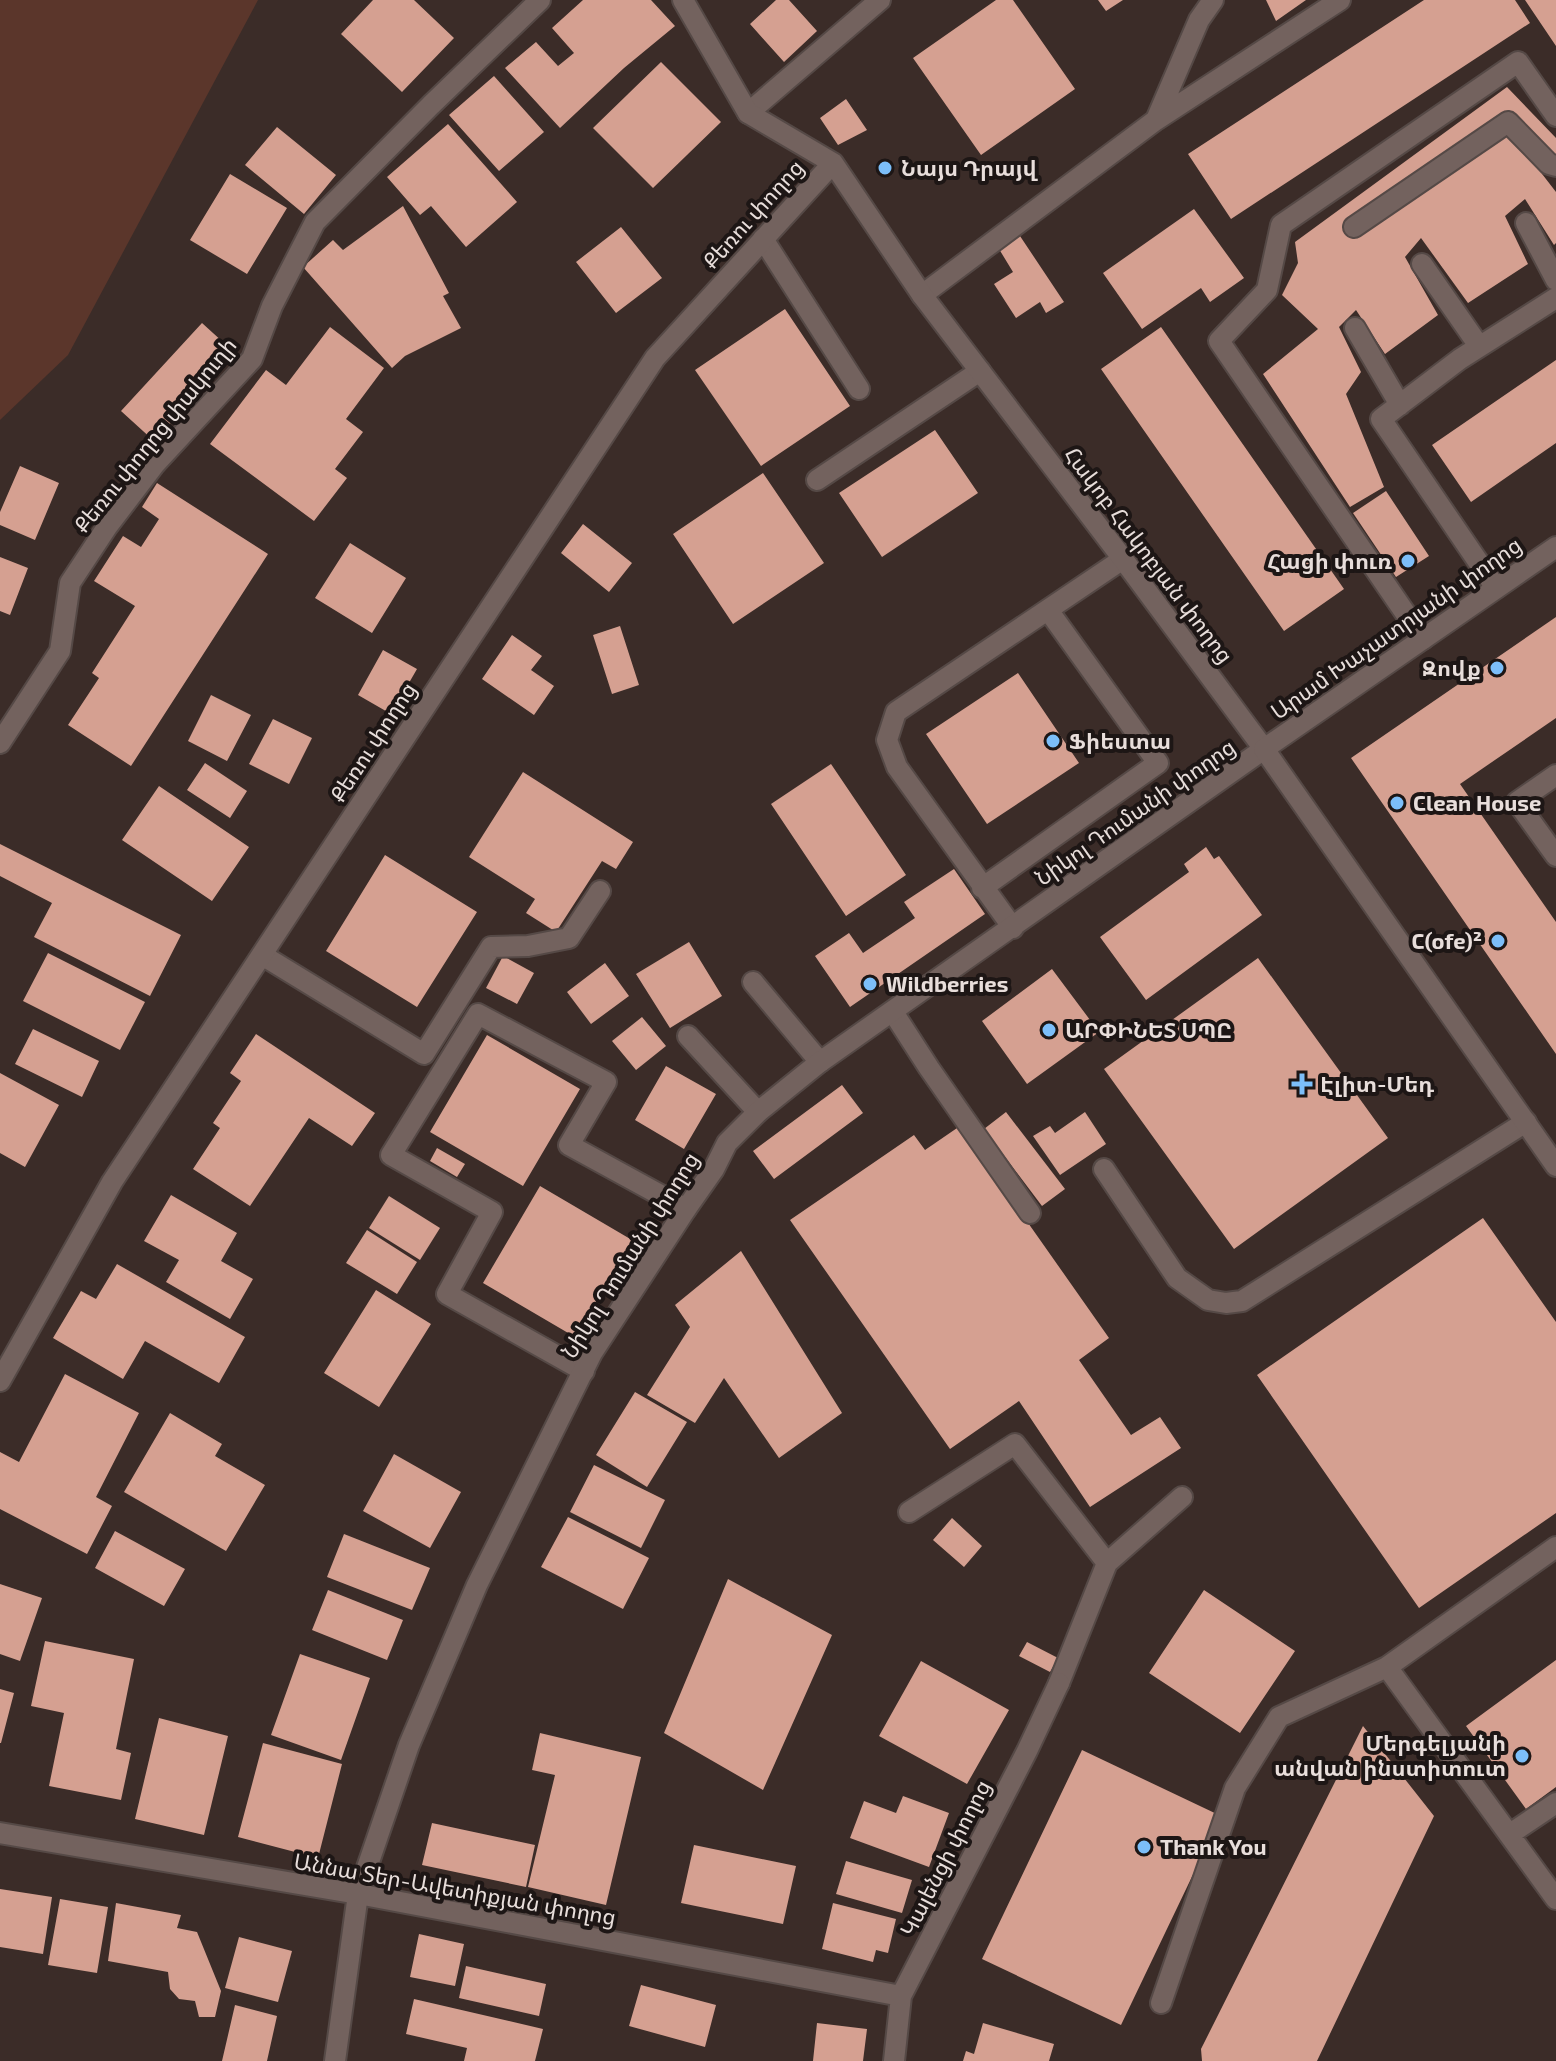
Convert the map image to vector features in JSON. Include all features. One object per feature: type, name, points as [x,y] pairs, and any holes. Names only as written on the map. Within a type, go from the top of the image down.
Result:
[{"type":"street","name":"Քեռու փողոց փակուղի","points":[[0,743],[60,651],[70,583],[107,527],[155,464],[252,359],[272,306],[315,222],[540,0]]},
{"type":"street","name":"Հակոբ Հակոբյան փողոց","points":[[683,0],[748,113],[833,163],[922,295],[1264,749],[1556,1166]]},
{"type":"street","points":[[748,113],[880,0]]},
{"type":"street","points":[[1156,120],[1199,20],[1213,0]]},
{"type":"street","points":[[922,295],[1156,120],[1340,0]]},
{"type":"street","points":[[1423,639],[1219,341],[1267,290],[1281,225],[1518,62],[1556,116]]},
{"type":"street","points":[[1354,227],[1508,122],[1549,164],[1556,166]]},
{"type":"street","name":"Քեռու փողոց","points":[[0,1381],[112,1182],[655,358],[833,163]]},
{"type":"street","points":[[1526,223],[1556,280]]},
{"type":"street","points":[[763,239],[859,389]]},
{"type":"street","points":[[1422,264],[1479,346]]},
{"type":"street","points":[[1496,588],[1381,419],[1479,346],[1556,298]]},
{"type":"street","points":[[1355,328],[1400,405]]},
{"type":"street","points":[[817,480],[980,371]]},
{"type":"street","name":"Արամ Խաչատրյանի փողոց","points":[[1264,749],[1556,547]]},
{"type":"street","points":[[1013,928],[897,767],[887,740],[896,712],[1123,559]]},
{"type":"street","points":[[982,888],[1158,763],[1048,610]]},
{"type":"street","name":"Նիկոլ Դումանի փողոց","points":[[335,2061],[358,1894],[409,1745],[477,1585],[592,1353],[714,1169],[727,1143],[758,1112],[820,1062],[1264,749]]},
{"type":"street","points":[[1556,775],[1517,802],[1556,856]]},
{"type":"street","points":[[262,955],[424,1054],[491,947],[528,946],[569,938],[600,891]]},
{"type":"street","points":[[753,982],[820,1062]]},
{"type":"street","points":[[893,1012],[1030,1213]]},
{"type":"street","points":[[584,1371],[447,1294],[492,1212],[391,1155],[478,1014],[606,1082],[569,1145],[686,1209]]},
{"type":"street","points":[[688,1036],[758,1112]]},
{"type":"street","points":[[1104,1169],[1177,1278],[1208,1300],[1234,1302],[1242,1301],[1526,1122]]},
{"type":"street","points":[[909,1512],[1015,1444],[1107,1563],[1182,1497]]},
{"type":"street","points":[[1161,2003],[1235,1788],[1279,1717],[1387,1667],[1556,1547]]},
{"type":"street","name":"Կալենցի փողոց","points":[[894,2061],[901,1996],[1027,1751],[1059,1683],[1107,1563]]},
{"type":"street","points":[[1387,1667],[1556,1899]]},
{"type":"street","points":[[1510,1834],[1556,1803]]},
{"type":"street","name":"Աննա Տեր-Ավետիքյան փողոց","points":[[0,1833],[358,1894],[901,1996]]},
{"type":"shaded area","points":[[0,0],[258,0],[68,355],[0,420]]},
{"type":"building","points":[[373,0],[414,0],[454,38],[402,92],[341,34]]},
{"type":"building","points":[[583,0],[651,0],[675,26],[624,68],[560,128],[505,68],[536,42],[558,66],[574,53],[552,28]]},
{"type":"building","points":[[776,0],[789,0],[817,31],[784,62],[750,24]]},
{"type":"building","points":[[996,0],[1013,0],[1075,89],[981,155],[913,58]]},
{"type":"building","points":[[1098,0],[1123,0],[1106,11]]},
{"type":"building","points":[[1266,0],[1306,0],[1276,21]]},
{"type":"building","points":[[1424,0],[1515,0],[1530,23],[1231,219],[1188,154]]},
{"type":"building","points":[[1525,0],[1556,0],[1556,46]]},
{"type":"building","points":[[661,62],[721,122],[653,188],[593,128]]},
{"type":"building","points":[[494,76],[544,132],[499,171],[449,115]]},
{"type":"building","points":[[1507,87],[1556,138],[1556,160],[1539,170],[1556,192],[1556,243],[1554,245],[1525,199],[1505,216],[1528,264],[1468,303],[1421,238],[1405,257],[1438,315],[1385,354],[1356,310],[1339,327],[1361,372],[1346,394],[1384,487],[1350,507],[1263,374],[1318,329],[1282,295],[1298,263],[1295,242]]},
{"type":"building","points":[[846,99],[867,130],[838,145],[820,118]]},
{"type":"building","points":[[448,124],[517,202],[466,247],[431,206],[420,215],[387,177]]},
{"type":"building","points":[[277,127],[336,175],[304,214],[245,165]]},
{"type":"building","points":[[230,174],[287,208],[247,274],[190,240]]},
{"type":"building","points":[[403,206],[449,293],[443,296],[461,328],[405,356],[392,368],[303,267],[333,240],[343,250]]},
{"type":"building","points":[[1194,209],[1244,278],[1210,302],[1201,288],[1142,329],[1103,273]]},
{"type":"building","points":[[621,227],[662,278],[616,313],[576,262]]},
{"type":"building","points":[[1020,236],[1064,302],[1046,313],[1040,302],[1016,318],[994,284],[1013,272],[999,249]]},
{"type":"building","points":[[785,309],[850,406],[761,466],[695,370]]},
{"type":"building","points":[[202,323],[235,353],[154,441],[121,411]]},
{"type":"building","points":[[330,327],[384,368],[346,419],[363,432],[335,469],[347,478],[314,521],[210,444],[266,370],[286,385]]},
{"type":"building","points":[[1161,327],[1344,589],[1284,631],[1101,369]]},
{"type":"building","points":[[1556,360],[1556,443],[1471,502],[1432,445]]},
{"type":"building","points":[[935,430],[978,493],[882,557],[839,493]]},
{"type":"building","points":[[20,466],[59,483],[35,540],[0,525],[0,512]]},
{"type":"building","points":[[763,473],[824,563],[733,624],[673,534]]},
{"type":"building","points":[[157,483],[268,554],[131,766],[68,725],[99,678],[92,673],[135,606],[94,581],[123,536],[141,547],[159,519],[142,507]]},
{"type":"building","points":[[1386,491],[1429,556],[1396,577],[1353,513]]},
{"type":"building","points":[[583,524],[632,563],[609,592],[561,553]]},
{"type":"building","points":[[350,543],[406,578],[372,633],[315,598]]},
{"type":"building","points":[[0,557],[28,568],[10,615],[0,611]]},
{"type":"building","points":[[1556,617],[1556,718],[1460,784],[1556,922],[1556,1054],[1351,758]]},
{"type":"building","points":[[620,626],[639,685],[612,694],[593,635]]},
{"type":"building","points":[[512,635],[542,656],[531,670],[554,686],[534,715],[482,679]]},
{"type":"building","points":[[383,650],[417,669],[391,714],[358,695]]},
{"type":"building","points":[[1018,673],[1079,763],[987,824],[926,734]]},
{"type":"building","points":[[211,695],[251,715],[227,761],[188,741]]},
{"type":"building","points":[[273,719],[312,738],[289,784],[249,764]]},
{"type":"building","points":[[205,763],[247,791],[230,818],[187,790]]},
{"type":"building","points":[[831,764],[906,875],[846,916],[771,804]]},
{"type":"building","points":[[523,772],[633,842],[616,869],[602,861],[556,932],[526,913],[535,899],[469,857]]},
{"type":"building","points":[[159,786],[249,847],[212,901],[122,840]]},
{"type":"building","points":[[0,844],[181,935],[150,996],[34,937],[52,903],[0,876]]},
{"type":"building","points":[[1206,847],[1214,859],[1219,856],[1262,915],[1146,1000],[1100,937],[1189,872],[1184,864]]},
{"type":"building","points":[[385,855],[477,912],[417,1007],[326,951]]},
{"type":"building","points":[[954,869],[985,914],[850,1007],[815,956],[849,933],[863,953],[915,918],[904,902]]},
{"type":"building","points":[[689,942],[722,996],[670,1028],[636,974]]},
{"type":"building","points":[[48,953],[145,1002],[120,1050],[23,1001]]},
{"type":"building","points":[[503,956],[534,973],[517,1004],[486,988]]},
{"type":"building","points":[[1258,958],[1388,1138],[1234,1249],[1104,1069]]},
{"type":"building","points":[[605,963],[629,996],[591,1024],[567,992]]},
{"type":"building","points":[[1052,969],[1099,1032],[1027,1084],[982,1021]]},
{"type":"building","points":[[642,1017],[666,1046],[636,1070],[612,1041]]},
{"type":"building","points":[[33,1029],[99,1061],[82,1097],[15,1064]]},
{"type":"building","points":[[256,1034],[375,1113],[352,1146],[309,1118],[250,1206],[193,1169],[220,1128],[213,1123],[241,1081],[230,1073]]},
{"type":"building","points":[[487,1035],[580,1089],[523,1186],[430,1132]]},
{"type":"building","points":[[666,1066],[716,1094],[684,1149],[635,1120]]},
{"type":"building","points":[[0,1073],[59,1105],[25,1167],[0,1153]]},
{"type":"building","points":[[842,1085],[863,1113],[774,1179],[753,1151]]},
{"type":"building","points":[[1006,1112],[1065,1189],[1042,1206],[984,1129]]},
{"type":"building","points":[[1085,1112],[1106,1144],[1060,1175],[1033,1136],[1050,1126],[1055,1133]]},
{"type":"building","points":[[960,1126],[1109,1338],[1079,1360],[1131,1435],[1160,1417],[1181,1448],[1090,1507],[1019,1401],[950,1449],[790,1220],[914,1135],[925,1150]]},
{"type":"building","points":[[437,1148],[465,1164],[457,1177],[430,1161]]},
{"type":"building","points":[[540,1186],[632,1240],[575,1337],[483,1283]]},
{"type":"building","points":[[171,1195],[237,1233],[221,1261],[253,1279],[230,1319],[166,1282],[179,1260],[144,1241]]},
{"type":"building","points":[[389,1196],[440,1228],[420,1260],[369,1228]]},
{"type":"building","points":[[1483,1218],[1556,1322],[1556,1513],[1419,1608],[1257,1375]]},
{"type":"building","points":[[367,1230],[417,1262],[397,1294],[346,1263]]},
{"type":"building","points":[[741,1251],[842,1413],[779,1458],[724,1378],[695,1423],[647,1395],[690,1327],[675,1305]]},
{"type":"building","points":[[117,1264],[245,1337],[219,1383],[145,1341],[123,1379],[53,1338],[81,1291],[96,1299]]},
{"type":"building","points":[[376,1290],[431,1324],[379,1407],[324,1373]]},
{"type":"building","points":[[65,1374],[139,1413],[96,1497],[112,1506],[87,1554],[0,1509],[0,1452],[19,1462]]},
{"type":"building","points":[[635,1392],[687,1422],[647,1487],[596,1455]]},
{"type":"building","points":[[170,1413],[222,1444],[215,1456],[265,1485],[226,1551],[124,1492]]},
{"type":"building","points":[[394,1454],[461,1492],[430,1548],[363,1511]]},
{"type":"building","points":[[594,1465],[665,1500],[641,1548],[570,1512]]},
{"type":"building","points":[[568,1517],[649,1558],[623,1609],[541,1567]]},
{"type":"building","points":[[952,1518],[982,1546],[964,1567],[933,1540]]},
{"type":"building","points":[[115,1531],[185,1569],[164,1606],[95,1568]]},
{"type":"building","points":[[344,1534],[430,1568],[412,1610],[327,1577]]},
{"type":"building","points":[[728,1579],[832,1635],[763,1790],[664,1733]]},
{"type":"building","points":[[0,1584],[42,1598],[20,1661],[0,1654]]},
{"type":"building","points":[[328,1590],[403,1620],[387,1660],[312,1630]]},
{"type":"building","points":[[1204,1590],[1295,1651],[1240,1733],[1149,1673]]},
{"type":"building","points":[[45,1641],[134,1659],[116,1749],[131,1753],[121,1800],[49,1786],[64,1713],[31,1706]]},
{"type":"building","points":[[1027,1642],[1058,1658],[1050,1672],[1019,1656]]},
{"type":"building","points":[[300,1654],[370,1678],[341,1760],[271,1735]]},
{"type":"building","name":"Մերգելյանի անվան ինստիտուտ","points":[[1556,1660],[1556,1787],[1526,1809],[1466,1726]]},
{"type":"building","points":[[921,1661],[1009,1710],[967,1784],[879,1736]]},
{"type":"building","points":[[0,1689],[14,1693],[1,1743],[0,1743]]},
{"type":"building","points":[[159,1718],[228,1736],[204,1835],[135,1819]]},
{"type":"building","points":[[1363,1726],[1434,1816],[1317,2061],[1202,2061],[1201,2049]]},
{"type":"building","points":[[540,1733],[641,1757],[606,1905],[528,1887],[555,1775],[532,1770]]},
{"type":"building","points":[[263,1743],[342,1764],[318,1858],[238,1837]]},
{"type":"building","points":[[1082,1750],[1221,1816],[1121,2025],[982,1959]]},
{"type":"building","points":[[903,1796],[949,1813],[929,1867],[850,1838],[864,1801],[896,1813]]},
{"type":"building","points":[[432,1823],[535,1845],[526,1887],[422,1865]]},
{"type":"building","points":[[694,1845],[796,1866],[783,1924],[681,1903]]},
{"type":"building","points":[[846,1861],[912,1880],[902,1913],[836,1894]]},
{"type":"building","points":[[0,1889],[52,1897],[43,1954],[0,1947]]},
{"type":"building","points":[[60,1899],[108,1907],[97,1973],[48,1965]]},
{"type":"building","points":[[116,1903],[181,1915],[177,1928],[197,1932],[221,1991],[215,2017],[199,2017],[195,2001],[179,1999],[170,1989],[168,1972],[108,1961]]},
{"type":"building","points":[[833,1903],[896,1919],[888,1953],[876,1950],[873,1962],[822,1949]]},
{"type":"building","points":[[419,1934],[464,1944],[455,1986],[410,1977]]},
{"type":"building","points":[[239,1937],[292,1951],[278,2002],[225,1988]]},
{"type":"building","points":[[466,1966],[546,1984],[539,2016],[459,1998]]},
{"type":"building","points":[[641,1985],[716,2005],[705,2047],[629,2026]]},
{"type":"building","points":[[414,1999],[543,2029],[535,2061],[464,2061],[467,2048],[406,2034]]},
{"type":"building","points":[[235,2005],[277,2016],[267,2061],[222,2061]]},
{"type":"building","points":[[817,2023],[867,2029],[863,2061],[813,2061]]},
{"type":"building","points":[[983,2023],[1054,2044],[1049,2061],[963,2061],[966,2051],[974,2054]]},
{"type":"place","name":"Նայս Դրայվ","points":[[885,168]]},
{"type":"place","name":"Հացի փուռ","points":[[1408,561]]},
{"type":"place","name":"Զովք","points":[[1497,668]]},
{"type":"place","name":"Ֆիեստա","points":[[1053,741]]},
{"type":"place","name":"Clean House","points":[[1397,803]]},
{"type":"place","name":"C(ofe)²","points":[[1498,941]]},
{"type":"place","name":"Wildberries","points":[[870,984]]},
{"type":"place","name":"ԱՐՓԻՆԵՏ ՍՊԸ","points":[[1049,1030]]},
{"type":"place","name":"Էլիտ-Մեդ","points":[[1302,1084]]},
{"type":"place","name":"Մերգելյանի անվան ինստիտուտ","points":[[1522,1756]]},
{"type":"place","name":"Thank You","points":[[1144,1847]]}]
